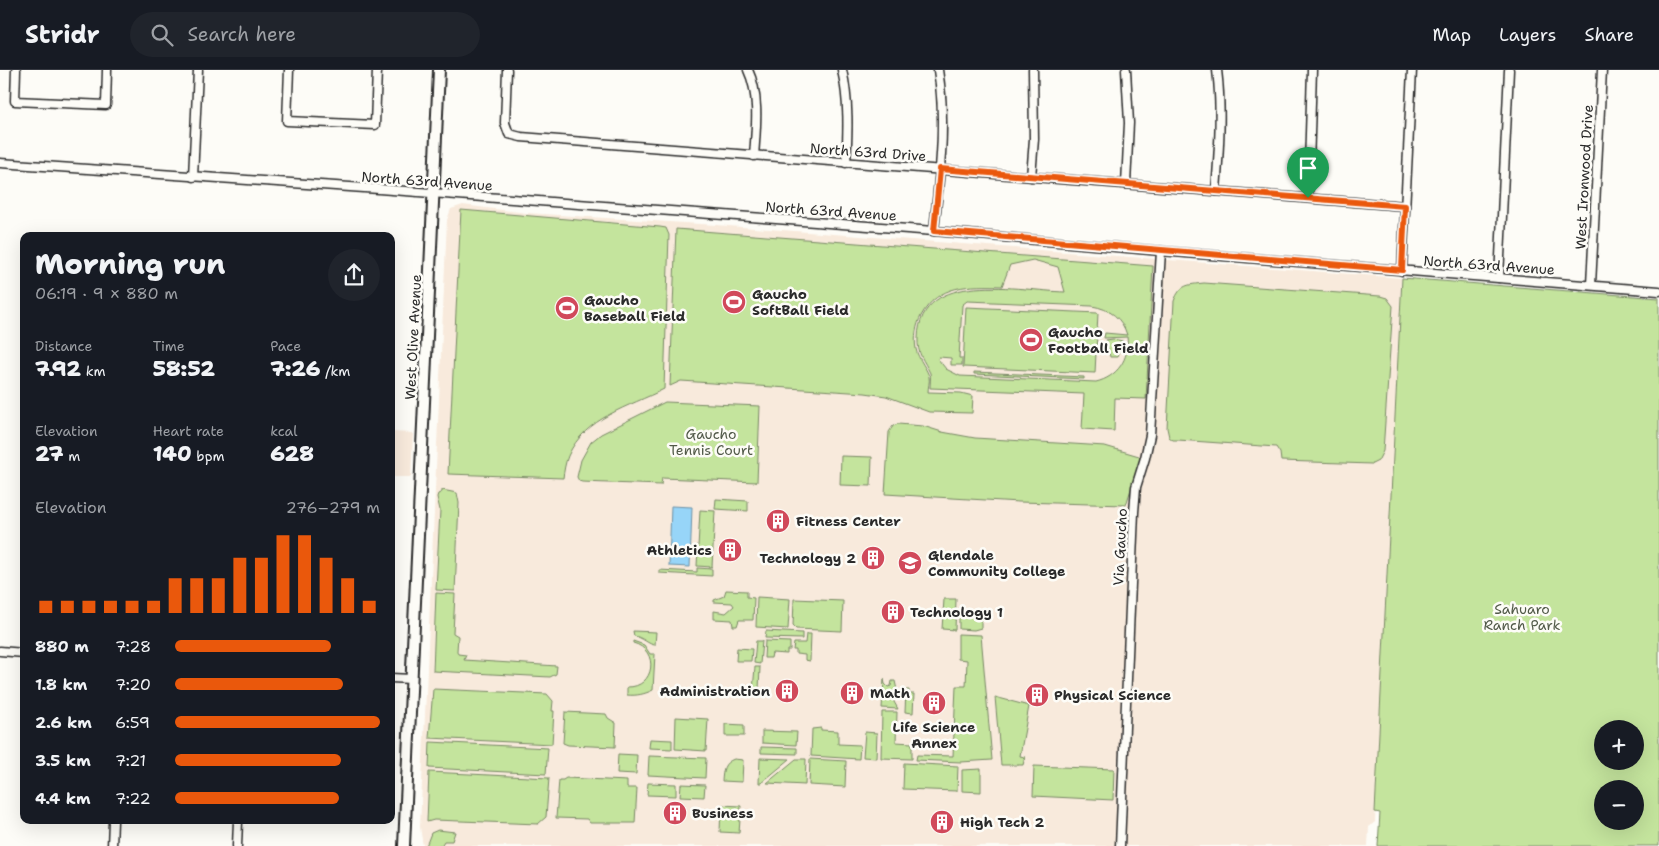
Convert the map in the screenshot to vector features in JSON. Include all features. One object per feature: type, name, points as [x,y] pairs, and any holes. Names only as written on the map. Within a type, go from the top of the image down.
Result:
[{"type":"main road","name":"West Olive Avenue","points":[[404,846],[439,70]]},
{"type":"street","points":[[16,70],[15,102],[106,106],[107,70]]},
{"type":"street","points":[[193,177],[198,70]]},
{"type":"street","points":[[289,70],[286,121],[375,125],[377,70]]},
{"type":"street","name":"North 63rd Drive","points":[[508,70],[505,123],[509,134],[521,137],[1405,206]]},
{"type":"street","points":[[748,70],[755,96],[754,156]]},
{"type":"street","points":[[842,70],[847,99],[846,163]]},
{"type":"street","points":[[934,231],[940,169],[942,114],[938,70]]},
{"type":"street","points":[[1031,177],[1034,139],[1033,70]]},
{"type":"street","points":[[1126,70],[1129,123],[1126,184]]},
{"type":"street","points":[[1216,191],[1220,139],[1220,91],[1217,70]]},
{"type":"street","points":[[1308,198],[1312,70]]},
{"type":"street","points":[[1402,270],[1412,70]]},
{"type":"street","points":[[1499,278],[1509,70]]},
{"type":"street","name":"West Ironwood Drive","points":[[1591,285],[1602,70]]},
{"type":"street","name":"North 63rd Avenue","points":[[0,163],[434,193],[934,231],[1659,291]]},
{"type":"street","name":"Via Gaucho","points":[[1120,846],[1134,512],[1136,487],[1150,435],[1162,251]]},
{"type":"street","points":[[0,651],[20,653]]},
{"type":"street","points":[[395,678],[411,679]]},
{"type":"street","points":[[112,846],[113,824]]},
{"type":"street","points":[[237,846],[238,824]]},
{"type":"shaded area","name":"Glendale Community College","points":[[463,205],[527,213],[716,225],[1402,278],[1375,822],[1369,827],[1368,846],[423,846],[420,827],[447,220],[451,209]]},
{"type":"shaded area","points":[[395,432],[413,433],[411,477],[395,477]]},
{"type":"green space","points":[[461,210],[660,227],[666,228],[669,235],[664,389],[609,415],[585,432],[568,456],[563,478],[448,474]]},
{"type":"green space","points":[[676,229],[1153,266],[1146,399],[1115,398],[1114,431],[1082,429],[1084,394],[930,388],[930,373],[921,357],[918,338],[923,316],[935,301],[954,292],[975,288],[999,287],[1065,292],[1058,267],[1033,260],[1010,265],[1002,286],[967,287],[946,292],[928,305],[919,320],[915,345],[929,377],[928,392],[961,393],[973,396],[972,413],[929,412],[886,396],[865,393],[681,381],[670,386]],"holes":[[[967,301],[1092,306],[1104,309],[1114,315],[1122,324],[1127,335],[1105,333],[1104,338],[1127,337],[1127,345],[1124,360],[1120,366],[1103,380],[1096,382],[960,376],[946,369],[938,359],[939,357],[951,358],[951,365],[962,365],[962,358],[959,358],[962,305]]]},
{"type":"green space","name":"Sahuaro Ranch Park","points":[[1402,278],[1659,298],[1659,846],[1378,846],[1380,813],[1375,812]]},
{"type":"green space","points":[[1204,283],[1387,298],[1393,306],[1383,451],[1378,461],[1372,464],[1281,461],[1280,453],[1276,447],[1173,440],[1169,437],[1167,428],[1174,301],[1179,291],[1185,286]]},
{"type":"green space","name":"Gaucho Football Field","points":[[966,307],[1098,313],[1095,373],[963,367]]},
{"type":"green space","points":[[1106,340],[1123,341],[1117,357],[1110,357]]},
{"type":"green space","points":[[974,372],[1084,377],[1084,379],[974,374]]},
{"type":"green space","name":"Gaucho Tennis Court","points":[[665,402],[760,406],[757,482],[662,478],[661,485],[579,481],[577,477],[581,460],[591,442],[601,434]]},
{"type":"green space","points":[[898,424],[923,426],[942,432],[975,438],[1105,446],[1139,456],[1140,460],[1126,505],[1019,502],[885,494],[889,432],[893,426]]},
{"type":"green space","points":[[841,456],[872,457],[871,486],[840,485]]},
{"type":"green space","points":[[442,490],[457,493],[459,503],[455,591],[436,590],[440,510],[437,497]]},
{"type":"green space","points":[[716,499],[748,501],[748,511],[715,509]]},
{"type":"green space","points":[[700,510],[715,511],[712,567],[697,566]]},
{"type":"green space","points":[[697,568],[712,569],[712,576],[659,573],[659,570],[697,572]]},
{"type":"green space","points":[[726,590],[747,591],[747,597],[754,598],[753,620],[739,620],[737,626],[733,626],[732,620],[714,619],[714,611],[726,613],[734,606],[732,603],[714,602],[714,600],[724,596]]},
{"type":"green space","points":[[436,593],[455,594],[453,633],[458,636],[458,654],[466,655],[464,660],[557,666],[556,674],[550,677],[433,671]]},
{"type":"green space","points":[[757,597],[790,599],[788,629],[756,627]]},
{"type":"green space","points":[[794,599],[843,601],[842,631],[796,629],[793,626]]},
{"type":"green space","points":[[944,599],[956,599],[955,630],[942,629]]},
{"type":"green space","points":[[959,614],[978,615],[981,618],[981,628],[974,630],[959,629]]},
{"type":"green space","points":[[633,631],[656,632],[655,645],[634,636]]},
{"type":"green space","points":[[766,631],[802,633],[802,639],[765,638]]},
{"type":"green space","points":[[806,634],[811,634],[810,661],[805,660],[805,655],[796,654],[796,650],[793,650],[794,643],[805,643]]},
{"type":"green space","points":[[958,634],[981,635],[992,760],[961,762],[916,760],[917,755],[953,756],[956,686],[966,686],[967,660],[958,659]]},
{"type":"green space","points":[[633,641],[644,645],[650,654],[655,654],[653,690],[647,693],[627,695],[627,687],[636,686],[644,682],[651,668],[647,653],[642,647],[633,643]]},
{"type":"green space","points":[[756,641],[762,641],[760,664],[754,663]]},
{"type":"green space","points":[[765,641],[790,642],[790,650],[787,650],[787,654],[772,653],[771,658],[764,658]]},
{"type":"green space","points":[[737,648],[752,649],[751,661],[736,661]]},
{"type":"green space","points":[[755,667],[760,667],[759,690],[753,690]]},
{"type":"green space","points":[[884,679],[888,687],[891,686],[892,681],[895,681],[897,690],[893,700],[898,709],[882,708]]},
{"type":"green space","points":[[433,689],[547,694],[553,701],[552,711],[554,711],[552,744],[429,738]]},
{"type":"green space","points":[[906,690],[909,690],[909,694],[914,694],[913,713],[905,712]]},
{"type":"green space","points":[[995,697],[1029,706],[1020,756],[1025,757],[1023,765],[1001,765]]},
{"type":"green space","points":[[565,712],[606,714],[608,718],[616,723],[615,747],[568,745],[563,743]]},
{"type":"green space","points":[[882,712],[897,712],[896,742],[912,743],[912,759],[881,758]]},
{"type":"green space","points":[[676,717],[708,719],[706,751],[675,749]]},
{"type":"green space","points":[[725,724],[744,725],[744,736],[725,736]]},
{"type":"green space","points":[[821,728],[821,730],[838,731],[838,744],[860,745],[859,759],[811,756],[812,729]]},
{"type":"green space","points":[[762,731],[797,732],[796,745],[762,743]]},
{"type":"green space","points":[[865,732],[877,733],[876,758],[863,757]]},
{"type":"green space","points":[[650,739],[672,740],[672,749],[649,748]]},
{"type":"green space","points":[[430,742],[548,748],[546,774],[429,768]]},
{"type":"green space","points":[[761,747],[797,748],[797,754],[761,753]]},
{"type":"green space","points":[[618,754],[637,755],[636,774],[617,773]]},
{"type":"green space","points":[[649,756],[706,758],[705,778],[648,775]]},
{"type":"green space","points":[[760,758],[790,759],[759,783]]},
{"type":"green space","points":[[734,759],[743,760],[742,782],[722,781],[723,770]]},
{"type":"green space","points":[[796,759],[806,759],[805,785],[767,783]]},
{"type":"green space","points":[[810,759],[846,761],[845,787],[809,785]]},
{"type":"green space","points":[[904,763],[958,766],[957,791],[903,789]]},
{"type":"green space","points":[[1034,766],[1114,769],[1113,800],[1033,796]]},
{"type":"green space","points":[[981,769],[981,792],[962,791],[962,770]]},
{"type":"green space","points":[[429,772],[549,778],[546,817],[538,824],[434,820],[427,822]]},
{"type":"green space","points":[[566,778],[627,781],[627,788],[637,788],[635,823],[590,823],[587,819],[556,818],[559,780]]},
{"type":"green space","points":[[648,783],[676,784],[676,796],[647,795]]},
{"type":"green space","points":[[681,784],[705,785],[704,797],[680,796]]},
{"type":"green space","points":[[721,805],[741,806],[739,833],[720,832]]},
{"type":"green space","points":[[438,830],[455,832],[452,841],[444,841],[441,846],[426,846],[431,833]]},
{"type":"water","points":[[671,506],[692,507],[690,567],[669,566]]},
{"type":"place","name":"Gaucho SoftBall Field","points":[[734,302]]},
{"type":"place","name":"Gaucho Baseball Field","points":[[567,308]]},
{"type":"place","name":"Gaucho Football Field","points":[[1031,340]]},
{"type":"place","name":"Fitness Center","points":[[778,521]]},
{"type":"place","name":"Athletics","points":[[730,550]]},
{"type":"place","name":"Technology 2","points":[[873,558]]},
{"type":"place","name":"Glendale Community College","points":[[910,563]]},
{"type":"place","name":"Technology 1","points":[[893,612]]},
{"type":"place","name":"Administration","points":[[787,691]]},
{"type":"place","name":"Math","points":[[852,693]]},
{"type":"place","name":"Physical Science","points":[[1037,695]]},
{"type":"place","name":"Life Science Annex","points":[[934,703]]},
{"type":"place","name":"Business","points":[[675,813]]},
{"type":"place","name":"High Tech 2","points":[[942,822]]},
{"type":"route","points":[[940,169],[1308,198],[1405,206],[1402,270],[934,231],[940,169]]}]
